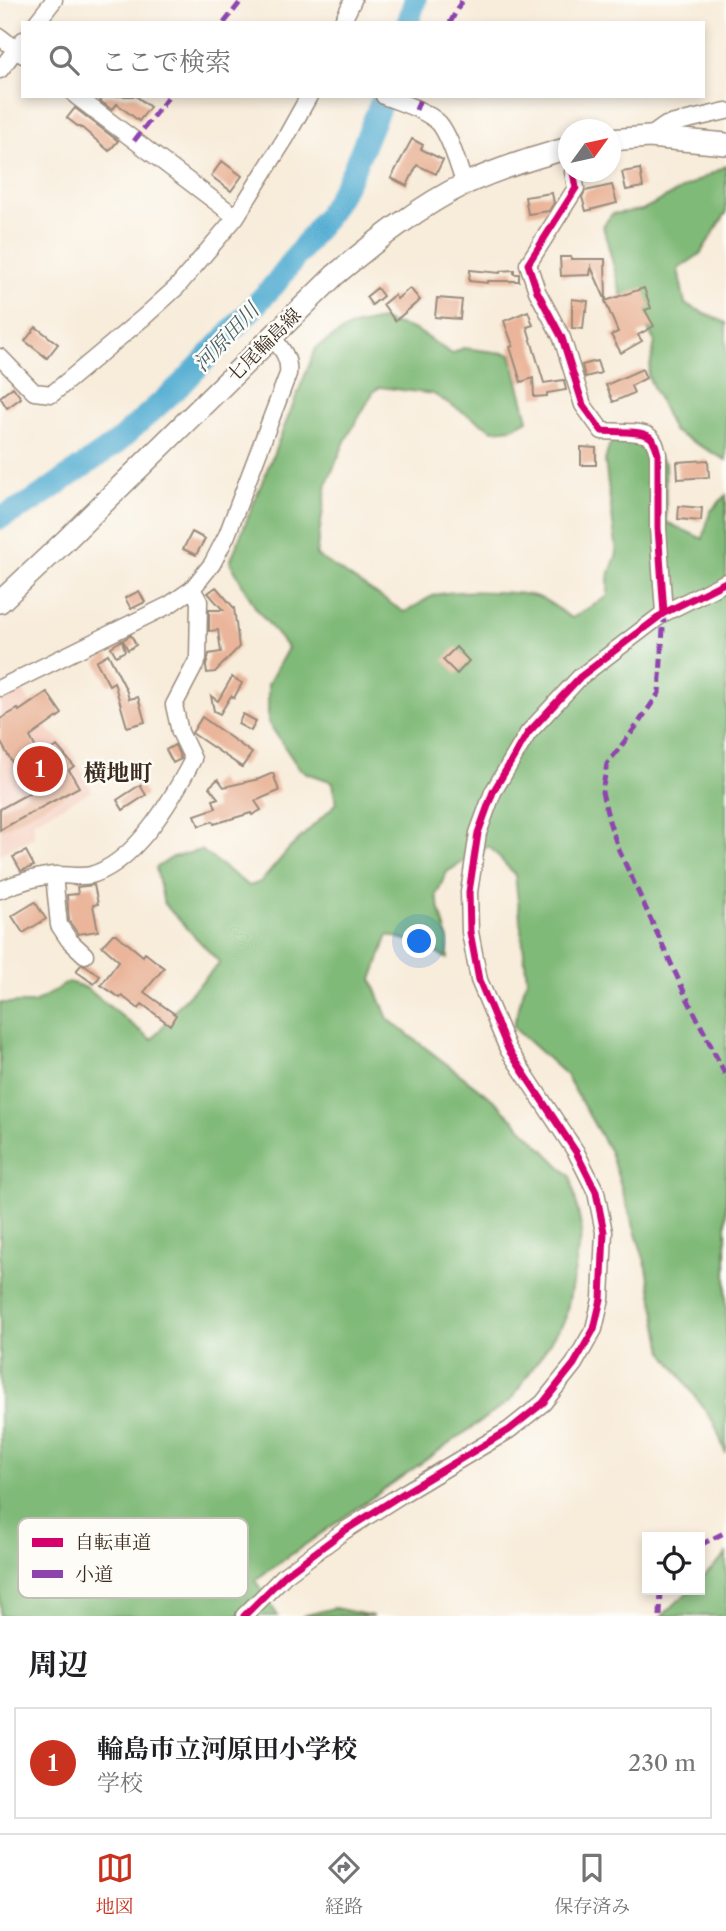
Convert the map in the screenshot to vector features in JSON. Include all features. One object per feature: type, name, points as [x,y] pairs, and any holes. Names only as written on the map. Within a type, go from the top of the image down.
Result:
[{"type":"main road","points":[[621,139],[649,137],[726,144]]},
{"type":"main road","name":"七尾輪島線","points":[[0,602],[335,275],[377,240],[465,184],[510,166],[558,152]]},
{"type":"street","points":[[38,21],[54,0]]},
{"type":"street","points":[[343,21],[353,0]]},
{"type":"street","points":[[0,37],[20,48],[0,70]]},
{"type":"street","points":[[79,98],[236,217]]},
{"type":"street","points":[[0,358],[34,392],[52,394],[144,317],[177,287],[236,217],[308,98]]},
{"type":"street","points":[[389,98],[436,121],[445,131],[465,184]]},
{"type":"street","points":[[649,137],[666,125],[726,111]]},
{"type":"street","points":[[575,182],[576,188],[528,264],[537,290],[562,338],[583,405],[602,431],[645,434],[655,443],[658,454],[658,528],[664,613]]},
{"type":"street","points":[[0,688],[169,605],[192,589],[212,564],[227,535],[288,374],[289,366],[285,353],[272,337]]},
{"type":"street","points":[[244,1616],[285,1575],[344,1531],[509,1430],[543,1402],[574,1364],[594,1329],[601,1299],[604,1232],[596,1192],[576,1152],[508,1049],[479,980],[470,932],[469,892],[478,833],[493,792],[528,733],[580,677],[664,613],[726,582]]},
{"type":"street","points":[[0,890],[24,881],[54,875],[89,876],[114,864],[136,846],[171,797],[193,759],[180,732],[174,705],[198,659],[199,601],[192,589]]},
{"type":"street","points":[[54,875],[59,925],[69,940],[85,955]]},
{"type":"shaded area","points":[[22,689],[45,727],[69,747],[92,791],[34,821],[34,837],[0,854],[0,700]]},
{"type":"green space","points":[[726,166],[726,213],[700,254],[678,269],[685,304],[726,323],[726,460],[673,431],[648,376],[655,342],[637,311],[621,294],[603,226],[612,214],[642,210]]},
{"type":"green space","points":[[381,320],[416,330],[452,354],[463,348],[511,354],[528,420],[513,428],[493,430],[433,394],[380,387],[374,391],[345,441],[327,483],[316,555],[404,612],[442,594],[517,593],[547,601],[572,618],[608,596],[608,578],[617,554],[605,461],[609,446],[624,430],[665,463],[666,522],[703,539],[710,512],[726,495],[726,1454],[714,1423],[663,1351],[647,1268],[610,1152],[566,1075],[513,1027],[527,979],[515,875],[489,846],[447,872],[436,895],[448,939],[448,959],[414,942],[388,935],[372,980],[388,1019],[496,1102],[571,1177],[582,1232],[565,1320],[511,1400],[255,1580],[278,1616],[0,1616],[0,1003],[34,1003],[69,982],[86,988],[152,1040],[180,1004],[220,963],[164,904],[156,868],[173,857],[201,850],[249,886],[261,882],[289,849],[336,804],[333,782],[298,767],[268,722],[268,684],[288,648],[255,607],[230,562],[316,348],[349,327]]},
{"type":"green space","points":[[726,1552],[726,1616],[662,1616],[685,1595],[705,1595],[705,1575]]},
{"type":"green space","points":[[334,1608],[373,1616],[302,1616]]},
{"type":"building","points":[[102,98],[139,98],[150,107],[139,121],[117,104],[112,110],[100,101]]},
{"type":"building","points":[[75,108],[118,141],[109,151],[67,118]]},
{"type":"building","points":[[412,139],[423,145],[421,149],[443,160],[436,174],[417,165],[407,186],[391,178]]},
{"type":"building","points":[[222,161],[242,176],[231,191],[211,176]]},
{"type":"building","points":[[640,169],[643,187],[626,190],[622,172]]},
{"type":"building","points":[[612,185],[617,203],[586,211],[582,197],[585,191]]},
{"type":"building","points":[[552,193],[554,203],[549,211],[528,214],[525,197]]},
{"type":"building","points":[[560,257],[605,259],[606,301],[591,267],[590,275],[561,276]]},
{"type":"building","points":[[470,270],[500,273],[514,270],[514,274],[519,274],[519,281],[469,281]]},
{"type":"building","points":[[377,288],[383,296],[372,305],[366,297]]},
{"type":"building","points":[[410,288],[420,300],[395,321],[383,304],[394,295],[397,299]]},
{"type":"building","points":[[644,288],[651,308],[645,310],[654,326],[638,335],[642,341],[621,353],[611,335],[618,332],[605,301]]},
{"type":"building","points":[[437,298],[462,300],[460,319],[435,317]]},
{"type":"building","points":[[572,299],[588,301],[583,329],[572,328]]},
{"type":"building","points":[[528,311],[533,325],[527,327],[544,383],[564,380],[566,390],[534,397],[533,378],[521,382],[504,321]]},
{"type":"building","points":[[36,327],[58,344],[47,358],[25,341]]},
{"type":"building","points":[[597,361],[601,373],[585,377],[582,365]]},
{"type":"building","points":[[642,369],[646,378],[631,386],[634,393],[613,402],[606,385]]},
{"type":"building","points":[[13,387],[21,398],[7,408],[0,397]]},
{"type":"building","points":[[581,447],[596,448],[596,465],[581,465]]},
{"type":"building","points":[[708,460],[709,477],[678,479],[677,462]]},
{"type":"building","points":[[679,506],[702,508],[701,521],[678,519]]},
{"type":"building","points":[[192,532],[205,539],[196,555],[183,549]]},
{"type":"building","points":[[216,587],[234,608],[239,647],[215,672],[207,673],[209,654],[221,652],[218,630],[209,631],[209,610],[223,610],[208,593]]},
{"type":"building","points":[[139,591],[145,602],[131,609],[125,598]]},
{"type":"building","points":[[131,635],[136,645],[128,650],[123,640]]},
{"type":"building","points":[[122,640],[125,651],[116,656],[111,647]]},
{"type":"building","points":[[456,647],[469,661],[457,674],[443,660]]},
{"type":"building","points":[[108,654],[129,699],[138,697],[145,722],[127,727],[114,682],[109,685],[96,661]]},
{"type":"building","points":[[232,677],[242,683],[234,698],[231,696],[220,714],[214,711],[211,696],[218,701]]},
{"type":"building","points":[[47,692],[62,714],[30,737],[41,758],[57,746],[74,766],[69,770],[79,787],[0,830],[0,809],[29,793],[0,741],[0,719],[18,709],[19,711]]},
{"type":"building","points":[[243,714],[256,721],[251,731],[238,724]]},
{"type":"building","points":[[202,717],[252,753],[242,767],[192,733]]},
{"type":"building","points":[[175,745],[181,759],[173,763],[166,750]]},
{"type":"building","points":[[273,773],[279,791],[255,801],[261,810],[252,815],[251,813],[199,826],[195,815],[216,808],[213,800],[218,798],[209,787],[218,779],[224,787]]},
{"type":"building","points":[[140,785],[146,795],[123,810],[117,800]]},
{"type":"building","points":[[26,851],[34,866],[21,871],[13,857]]},
{"type":"building","points":[[94,885],[98,904],[93,905],[98,931],[78,934],[69,921],[67,895],[78,894],[77,887]]},
{"type":"building","points":[[35,902],[46,919],[23,933],[12,916]]},
{"type":"building","points":[[113,934],[164,968],[144,992],[176,1015],[170,1025],[142,1004],[139,1009],[101,985],[119,961],[102,946]]},
{"type":"building","points":[[81,965],[100,976],[94,984],[76,971]]},
{"type":"waterway","name":"河原田川","points":[[409,21],[415,0]]},
{"type":"waterway","name":"河原田川","points":[[0,518],[33,501],[115,444],[184,382],[275,284],[329,213],[351,175],[383,98]]},
{"type":"marked path","points":[[226,21],[242,0]]},
{"type":"marked path","points":[[451,21],[462,0]]},
{"type":"marked path","points":[[134,141],[167,98]]},
{"type":"marked path","points":[[416,110],[420,98]]},
{"type":"marked path","points":[[664,613],[659,693],[607,764],[602,792],[618,848],[726,1076]]},
{"type":"marked path","points":[[705,1542],[726,1532]]},
{"type":"marked path","points":[[660,1616],[661,1595]]},
{"type":"cycle path","points":[[575,182],[576,188],[528,264],[537,291],[562,338],[583,405],[602,431],[640,433],[650,437],[655,444],[658,454],[658,528],[664,613]]},
{"type":"cycle path","points":[[244,1616],[285,1575],[344,1531],[509,1430],[543,1403],[574,1364],[594,1329],[601,1299],[604,1232],[596,1192],[576,1152],[508,1049],[479,980],[470,932],[469,892],[478,833],[493,792],[528,733],[580,677],[664,613],[726,582]]},
{"type":"place","name":"輪島市立河原田小学校","points":[[40,769]]},
{"type":"district","name":"横地町","points":[[118,773]]}]
